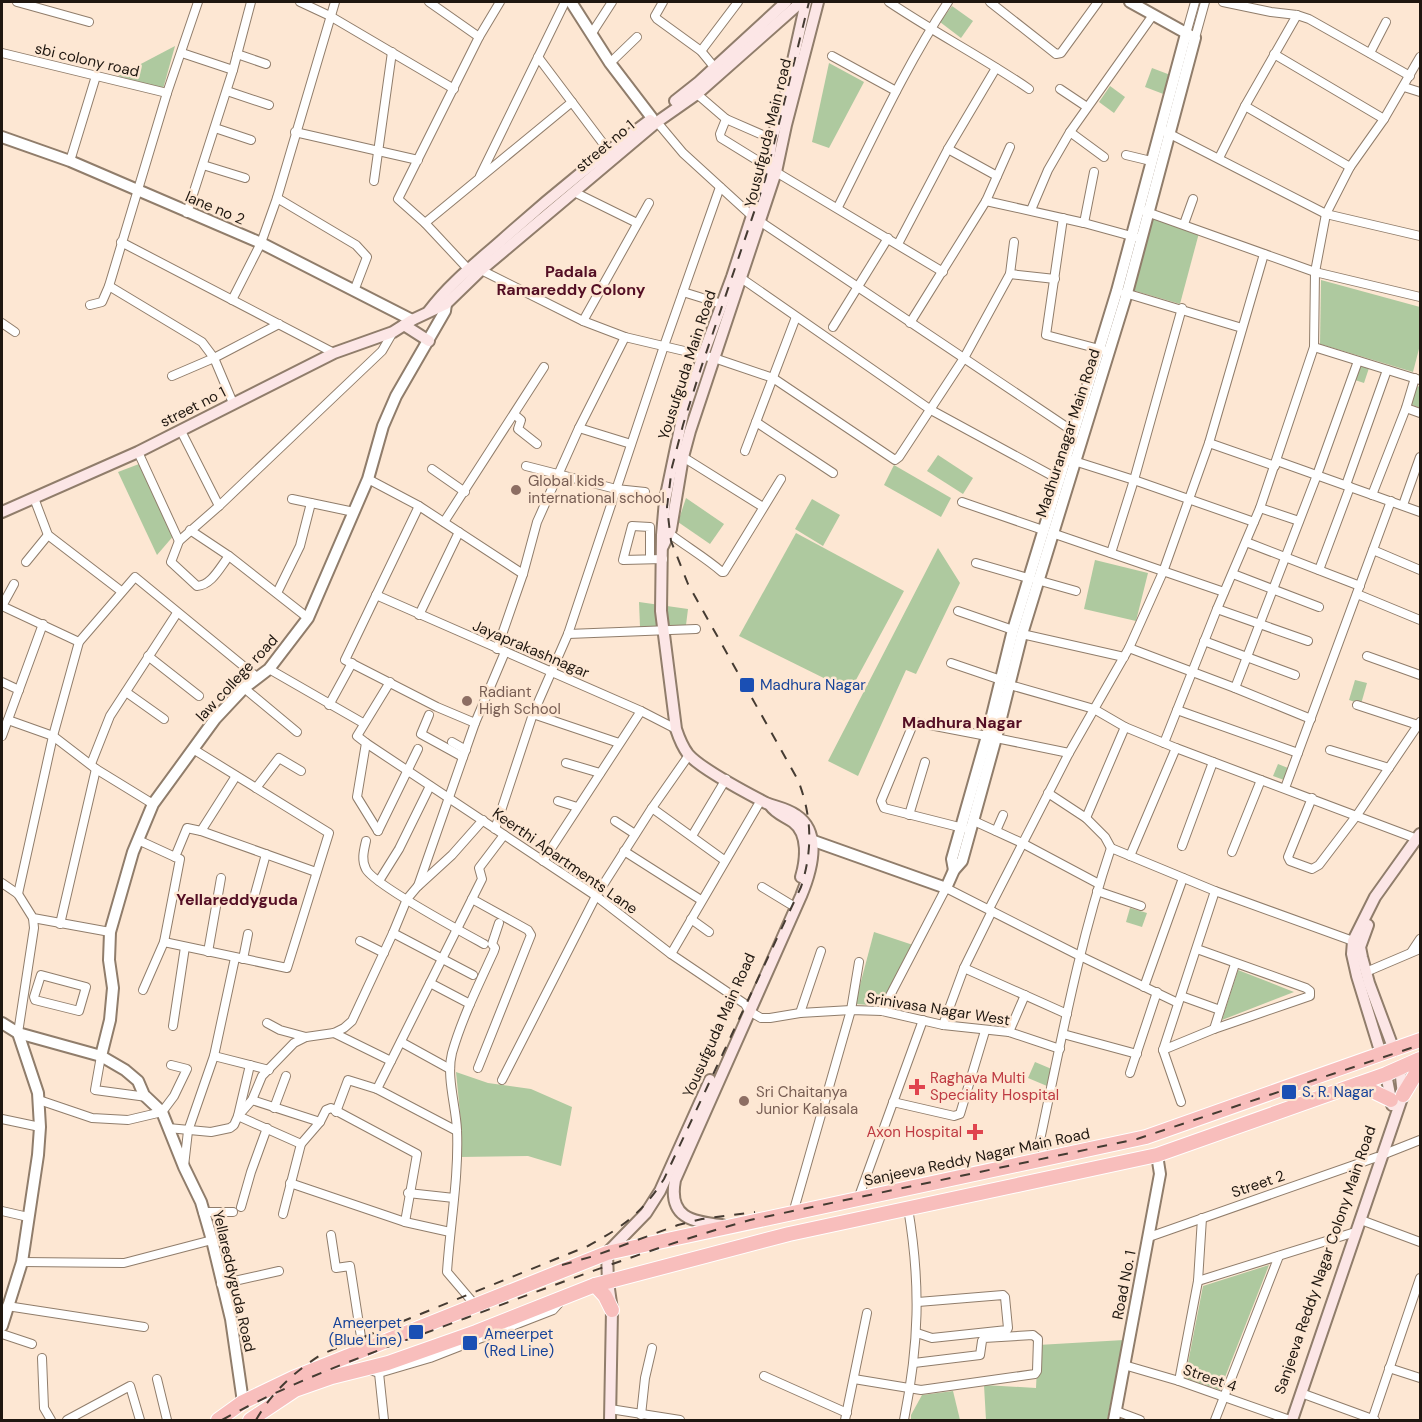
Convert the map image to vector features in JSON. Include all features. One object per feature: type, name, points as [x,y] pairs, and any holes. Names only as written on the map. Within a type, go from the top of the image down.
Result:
[{"type":"highway","name":"Sanjeeva Reddy Nagar Main Road","points":[[218,1420],[243,1402],[298,1376],[607,1253],[1146,1137],[1420,1040]]},
{"type":"highway","points":[[250,1420],[295,1389],[388,1363],[602,1284],[789,1234],[1157,1155],[1386,1074],[1420,1059]]},
{"type":"highway","points":[[1358,1084],[1396,1101],[1420,1067]]},
{"type":"highway","points":[[539,1280],[550,1303]]},
{"type":"highway","points":[[602,1284],[612,1310]]},
{"type":"main road","name":"street no 1","points":[[2,512],[138,452],[334,353],[393,332],[429,312],[564,186],[608,150],[697,94],[715,68],[786,2]]},
{"type":"main road","name":"street no 1","points":[[474,268],[574,192],[655,120],[801,2]]},
{"type":"main road","name":"Yousufguda Main Road","points":[[733,1226],[708,1224],[683,1215],[674,1199],[674,1190],[678,1170],[790,904],[803,869],[805,851],[798,827],[765,802],[697,762],[689,755],[681,742],[676,729],[661,611],[662,535],[665,500],[683,414],[708,357],[722,304],[756,219],[772,169],[772,139],[784,101],[806,2]]},
{"type":"main road","name":"Yousufguda Main road","points":[[772,169],[786,125],[818,2]]},
{"type":"main road","name":"Yousufguda Main road","points":[[663,546],[670,534],[683,457],[708,357],[741,278],[756,219]]},
{"type":"main road","points":[[408,322],[429,341]]},
{"type":"main road","name":"Yousufguda Main Road","points":[[607,1253],[646,1213],[660,1191],[806,882],[812,862],[811,840],[801,819],[777,805],[765,802]]},
{"type":"main road","points":[[1388,1052],[1357,976],[1352,954],[1353,941],[1375,897],[1420,839]]},
{"type":"main road","points":[[1388,1052],[1360,947],[1363,935],[1382,897],[1420,839]]},
{"type":"main road","points":[[1396,1101],[1400,1068]]},
{"type":"main road","name":"Sanjeeva Reddy Nagar Colony Main Road","points":[[1288,1420],[1394,1118],[1396,1101],[1386,1074]]},
{"type":"main road","name":"Sanjeeva Reddy Nagar Colony Main Road","points":[[1288,1420],[1301,1393],[1362,1221],[1396,1101]]},
{"type":"main road","points":[[602,1284],[607,1253]]},
{"type":"main road","points":[[610,1415],[612,1310]]},
{"type":"street","points":[[17,2],[89,22]]},
{"type":"street","points":[[90,305],[102,302],[109,285],[167,93],[198,2]]},
{"type":"street","points":[[187,213],[233,70],[251,2]]},
{"type":"street","points":[[300,2],[330,16],[454,89]]},
{"type":"street","points":[[232,300],[261,243],[277,198],[334,2]]},
{"type":"street","points":[[429,2],[479,37]]},
{"type":"street","points":[[498,2],[398,199],[474,268],[583,321],[625,337],[708,357],[773,378],[895,460],[931,410],[964,358],[1010,273],[1014,242]]},
{"type":"street","points":[[480,176],[565,2]]},
{"type":"street","points":[[571,2],[610,63],[683,153],[756,219],[1074,432]]},
{"type":"street","points":[[592,33],[612,2]]},
{"type":"street","points":[[663,2],[655,16],[657,19],[701,51],[715,68]]},
{"type":"street","points":[[701,51],[738,2]]},
{"type":"street","points":[[889,2],[1029,89]]},
{"type":"street","points":[[838,207],[896,91],[930,29],[948,2]]},
{"type":"street","points":[[990,2],[1056,54],[1061,53],[1098,2]]},
{"type":"street","points":[[1130,2],[1190,36]]},
{"type":"street","name":"Madhuranagar Main Road","points":[[946,888],[954,870],[962,861],[974,821],[1017,632],[1122,292],[1190,36],[1196,2]]},
{"type":"street","name":"Madhuranagar Main Road","points":[[1190,36],[1205,2]]},
{"type":"street","points":[[1223,2],[1297,15],[1410,76]]},
{"type":"street","points":[[1271,12],[1275,2]]},
{"type":"street","points":[[1031,210],[1048,170],[1070,132],[1153,15]]},
{"type":"street","points":[[1219,158],[1245,106],[1297,15]]},
{"type":"street","points":[[1370,54],[1386,22]]},
{"type":"street","points":[[610,63],[637,37]]},
{"type":"street","points":[[374,181],[392,52]]},
{"type":"street","name":"sbi colony road","points":[[2,53],[167,93]]},
{"type":"street","points":[[182,53],[233,70]]},
{"type":"street","points":[[237,54],[266,64]]},
{"type":"street","points":[[1274,54],[1384,119]]},
{"type":"street","points":[[832,56],[896,91]]},
{"type":"street","points":[[538,57],[608,150]]},
{"type":"street","points":[[1164,743],[1260,508],[1314,347],[1315,272],[1326,214],[1350,167],[1384,119],[1420,57]]},
{"type":"street","points":[[897,244],[948,149],[996,68]]},
{"type":"street","points":[[70,161],[96,76]]},
{"type":"street","points":[[1404,87],[1420,92]]},
{"type":"street","points":[[1060,89],[1087,107]]},
{"type":"street","points":[[226,91],[269,105]]},
{"type":"street","points":[[697,94],[726,119],[772,139]]},
{"type":"street","points":[[425,223],[572,102]]},
{"type":"street","points":[[1245,106],[1350,167]]},
{"type":"street","points":[[726,119],[720,134],[721,138],[944,272]]},
{"type":"street","points":[[214,128],[251,140]]},
{"type":"street","points":[[1165,131],[1326,214],[1420,236]]},
{"type":"street","name":"Madhuranagar Main Road","points":[[1145,211],[1151,161],[1165,131]]},
{"type":"street","points":[[295,132],[418,160]]},
{"type":"street","points":[[1070,132],[1104,157]]},
{"type":"street","name":"lane no 2","points":[[2,137],[70,161],[261,243],[408,322]]},
{"type":"street","points":[[910,323],[944,272],[986,201],[1010,147]]},
{"type":"street","points":[[948,149],[997,176]]},
{"type":"street","points":[[1126,154],[1151,161]]},
{"type":"street","points":[[203,165],[245,178]]},
{"type":"street","points":[[1084,223],[1094,172]]},
{"type":"street","points":[[495,829],[533,714],[568,634],[664,346],[720,187]]},
{"type":"street","points":[[574,192],[637,223]]},
{"type":"street","points":[[277,198],[357,245],[368,257],[354,291]]},
{"type":"street","points":[[1184,224],[1193,199]]},
{"type":"street","points":[[986,201],[1031,210],[1137,238]]},
{"type":"street","points":[[583,321],[649,203]]},
{"type":"street","points":[[1145,211],[1315,272],[1420,297]]},
{"type":"street","points":[[1063,218],[1046,335],[1105,351]]},
{"type":"street","points":[[832,327],[888,238]]},
{"type":"street","points":[[121,242],[334,353]]},
{"type":"street","points":[[943,1025],[964,968],[1022,843],[1069,753],[1129,648],[1163,572],[1209,443],[1264,254]]},
{"type":"street","points":[[1010,273],[1055,279]]},
{"type":"street","points":[[741,278],[931,410],[1060,480]]},
{"type":"street","points":[[109,285],[202,342],[214,358],[233,403]]},
{"type":"street","points":[[683,292],[722,304]]},
{"type":"street","points":[[1122,292],[1182,308],[1242,328]]},
{"type":"street","name":"law college road","points":[[102,1056],[110,1020],[113,988],[109,960],[110,932],[123,882],[153,804],[215,719],[244,688],[269,669],[308,618],[368,479],[383,426],[396,396],[445,311],[443,301]]},
{"type":"street","points":[[1111,553],[1182,308]]},
{"type":"street","points":[[745,451],[796,317]]},
{"type":"street","points":[[2,323],[15,332]]},
{"type":"street","points":[[172,376],[214,358],[279,324]]},
{"type":"street","points":[[229,556],[206,585],[197,586],[171,562],[179,540],[219,506],[382,351],[393,332]]},
{"type":"street","points":[[417,887],[501,651],[537,522],[579,428],[625,337]]},
{"type":"street","points":[[1314,347],[1418,379],[1372,495]]},
{"type":"street","name":"Madhuranagar Main Road","points":[[1048,532],[1060,480],[1070,460],[1074,432],[1105,351]]},
{"type":"street","points":[[1235,688],[1358,361]]},
{"type":"street","points":[[444,522],[544,368]]},
{"type":"street","points":[[1319,570],[1387,370]]},
{"type":"street","points":[[1406,408],[1420,413]]},
{"type":"street","points":[[515,415],[521,420],[518,429],[537,444]]},
{"type":"street","points":[[756,422],[832,473]]},
{"type":"street","points":[[579,428],[631,444]]},
{"type":"street","points":[[181,431],[219,506]]},
{"type":"street","points":[[1209,443],[1317,475],[1420,512]]},
{"type":"street","points":[[138,452],[179,540]]},
{"type":"street","points":[[683,457],[763,507]]},
{"type":"street","points":[[1403,506],[1420,457]]},
{"type":"street","points":[[1070,460],[1254,522]]},
{"type":"street","points":[[526,466],[616,489],[645,492]]},
{"type":"street","points":[[432,469],[465,492]]},
{"type":"street","points":[[368,479],[419,506],[523,574]]},
{"type":"street","points":[[670,534],[722,572],[781,479]]},
{"type":"street","points":[[34,498],[48,535],[121,591]]},
{"type":"street","points":[[292,499],[354,512]]},
{"type":"street","points":[[1285,788],[1391,501]]},
{"type":"street","points":[[962,502],[1224,592]]},
{"type":"street","points":[[277,593],[300,546],[311,503]]},
{"type":"street","points":[[329,705],[376,595],[419,506]]},
{"type":"street","points":[[1260,508],[1299,521]]},
{"type":"street","points":[[650,559],[650,527],[632,526],[623,560],[663,559]]},
{"type":"street","points":[[190,530],[229,556],[308,618]]},
{"type":"street","points":[[419,615],[459,532]]},
{"type":"street","points":[[26,562],[48,535]]},
{"type":"street","points":[[1246,542],[1360,586]]},
{"type":"street","points":[[1373,550],[1420,570]]},
{"type":"street","points":[[976,562],[1076,591]]},
{"type":"street","points":[[1233,574],[1318,607]]},
{"type":"street","points":[[18,894],[53,736],[79,642],[135,577],[258,678]]},
{"type":"street","points":[[14,584],[2,606],[79,642]]},
{"type":"street","points":[[1357,594],[1420,620]]},
{"type":"street","name":"Jayaprakashnagar","points":[[376,595],[641,711],[676,729]]},
{"type":"street","points":[[1217,609],[1308,641]]},
{"type":"street","points":[[958,611],[1017,632],[1124,657]]},
{"type":"street","points":[[60,924],[94,766],[110,716],[177,613]]},
{"type":"street","points":[[2,736],[43,624]]},
{"type":"street","points":[[568,634],[696,629]]},
{"type":"street","points":[[1204,641],[1295,675]]},
{"type":"street","points":[[1129,648],[1311,719]]},
{"type":"street","points":[[148,656],[199,696]]},
{"type":"street","points":[[1367,656],[1420,675]]},
{"type":"street","points":[[349,662],[437,707],[475,723]]},
{"type":"street","points":[[951,663],[1094,709],[1125,727],[1176,748],[1420,839]]},
{"type":"street","points":[[269,669],[363,723]]},
{"type":"street","points":[[2,682],[19,690]]},
{"type":"street","points":[[390,682],[357,736],[366,743],[357,797],[378,831],[418,749]]},
{"type":"street","points":[[244,688],[297,732]]},
{"type":"street","points":[[126,692],[164,719]]},
{"type":"street","points":[[1312,798],[1288,857],[1290,861],[1300,865],[1316,868],[1357,815],[1419,724],[1357,705]]},
{"type":"street","points":[[1177,710],[1298,753]]},
{"type":"street","points":[[543,861],[641,711]]},
{"type":"street","points":[[533,714],[619,743]]},
{"type":"street","points":[[429,715],[421,734],[454,744],[464,753]]},
{"type":"street","points":[[8,720],[53,736],[153,804]]},
{"type":"street","points":[[963,828],[884,808],[881,801],[914,722],[1069,753]]},
{"type":"street","points":[[1086,818],[1125,727]]},
{"type":"street","name":"Madhuranagar Main Road","points":[[954,870],[952,859],[992,737]]},
{"type":"street","name":"Keerthi Apartments Lane","points":[[366,743],[596,896],[671,954],[747,1007]]},
{"type":"street","points":[[1130,856],[1176,748]]},
{"type":"street","points":[[164,942],[287,968],[329,833],[193,749]]},
{"type":"street","points":[[1330,750],[1389,768]]},
{"type":"street","points":[[502,1080],[596,896],[689,755]]},
{"type":"street","points":[[256,788],[279,758],[301,771]]},
{"type":"street","points":[[909,815],[925,762]]},
{"type":"street","points":[[1182,846],[1213,762]]},
{"type":"street","points":[[566,763],[600,773]]},
{"type":"street","points":[[201,831],[236,776]]},
{"type":"street","points":[[692,836],[726,779]]},
{"type":"street","points":[[1232,852],[1261,780]]},
{"type":"street","points":[[379,881],[399,849],[430,786]]},
{"type":"street","points":[[1045,1159],[1040,1140],[1080,956],[1111,848],[1106,837],[1086,818],[1048,793]]},
{"type":"street","points":[[558,801],[577,807]]},
{"type":"street","points":[[671,954],[724,860],[765,802]]},
{"type":"street","points":[[652,808],[724,860]]},
{"type":"street","points":[[996,831],[1004,815]]},
{"type":"street","points":[[238,1116],[252,1100],[262,1076],[294,1043],[306,1037],[334,1033],[352,1021],[407,899],[452,855],[483,820]]},
{"type":"street","points":[[615,821],[635,834]]},
{"type":"street","points":[[974,821],[1022,843],[1098,888],[1141,906]]},
{"type":"street","points":[[175,857],[188,828],[316,872]]},
{"type":"street","points":[[377,1089],[482,879],[479,868],[504,835]]},
{"type":"street","points":[[138,840],[180,859],[164,942],[143,990]]},
{"type":"street","points":[[811,840],[946,888],[1144,987],[1179,1000],[1220,1010]]},
{"type":"street","points":[[366,841],[364,865],[369,873],[407,899],[484,944]]},
{"type":"street","points":[[1111,848],[1215,891],[1353,941]]},
{"type":"street","points":[[624,851],[701,900]]},
{"type":"street","points":[[253,901],[266,854]]},
{"type":"street","points":[[208,952],[221,878]]},
{"type":"street","points":[[1144,987],[1183,878]]},
{"type":"street","points":[[2,882],[18,894],[33,918],[34,928],[18,1033],[39,1100],[40,1127],[22,1262],[6,1300],[2,1326]]},
{"type":"street","points":[[762,887],[790,904]]},
{"type":"street","points":[[882,1011],[946,888]]},
{"type":"street","points":[[1181,1102],[1163,1050],[1215,891]]},
{"type":"street","points":[[472,899],[528,930],[531,935],[478,1068]]},
{"type":"street","points":[[33,918],[110,932]]},
{"type":"street","points":[[691,919],[709,932]]},
{"type":"street","points":[[476,1306],[447,1272],[457,1131],[450,1069],[452,1054],[494,951],[492,937],[499,922]]},
{"type":"street","points":[[184,1167],[188,1131],[214,1056],[239,958],[249,933]]},
{"type":"street","points":[[393,933],[473,975]]},
{"type":"street","points":[[1412,951],[1420,939]]},
{"type":"street","points":[[360,941],[384,953]]},
{"type":"street","points":[[173,1026],[185,947]]},
{"type":"street","points":[[1163,1050],[1214,1029],[1310,996],[1310,991],[1305,988],[1197,949]]},
{"type":"street","points":[[1366,972],[1420,949]]},
{"type":"street","points":[[800,1013],[821,951]]},
{"type":"street","points":[[793,1213],[851,1010],[859,962]]},
{"type":"street","points":[[1214,1029],[1235,964]]},
{"type":"street","points":[[964,968],[1067,1014]]},
{"type":"street","points":[[42,975],[86,988],[78,1011],[35,1000],[35,995],[42,975]]},
{"type":"street","points":[[26,980],[38,983]]},
{"type":"street","points":[[430,982],[471,1004]]},
{"type":"street","points":[[1130,1073],[1157,992]]},
{"type":"street","points":[[24,993],[35,995]]},
{"type":"street","points":[[1009,1032],[1025,995]]},
{"type":"street","name":"Srinivasa Nagar West","points":[[747,1007],[760,1018],[851,1010],[882,1011],[943,1025],[1009,1032],[1060,1049]]},
{"type":"street","points":[[858,1199],[923,1020]]},
{"type":"street","name":"Yellareddyguda Road","points":[[2,1023],[18,1033],[102,1056],[138,1081],[147,1097],[162,1112],[201,1202],[212,1240],[231,1319],[243,1402]]},
{"type":"street","points":[[267,1023],[280,1030],[306,1037]]},
{"type":"street","points":[[893,1102],[954,1116],[960,1114],[985,1031]]},
{"type":"street","points":[[334,1033],[391,1061]]},
{"type":"street","points":[[1063,1034],[1137,1054]]},
{"type":"street","points":[[401,1042],[450,1069]]},
{"type":"street","points":[[102,1056],[95,1090],[147,1097]]},
{"type":"street","points":[[214,1056],[269,1070]]},
{"type":"street","points":[[39,1100],[92,1118],[128,1120],[162,1112],[174,1096],[187,1069],[171,1065]]},
{"type":"street","points":[[168,1128],[210,1132],[234,1125],[250,1065]]},
{"type":"street","points":[[274,1108],[286,1076]]},
{"type":"street","points":[[336,1112],[348,1080],[377,1089],[457,1131]]},
{"type":"street","points":[[252,1100],[320,1122]]},
{"type":"street","points":[[283,1214],[301,1144],[320,1122],[327,1109],[331,1108],[417,1154],[408,1193],[405,1222]]},
{"type":"street","points":[[238,1116],[301,1144]]},
{"type":"street","points":[[2,1119],[40,1127]]},
{"type":"street","points":[[241,1207],[267,1128]]},
{"type":"street","name":"Street 2","points":[[1149,1237],[1420,1140]]},
{"type":"street","name":"Road No. 1","points":[[1115,1416],[1160,1174],[1157,1155]]},
{"type":"street","points":[[290,1183],[405,1222],[450,1232]]},
{"type":"street","points":[[408,1193],[454,1198]]},
{"type":"street","points":[[904,1420],[914,1363],[918,1302],[915,1250],[908,1208]]},
{"type":"street","points":[[2,1211],[28,1217]]},
{"type":"street","points":[[203,1212],[233,1212]]},
{"type":"street","points":[[1179,1381],[1198,1281],[1202,1218]]},
{"type":"street","points":[[1362,1221],[1420,1242]]},
{"type":"street","points":[[1198,1281],[1352,1233]]},
{"type":"street","points":[[331,1235],[336,1268],[350,1266],[363,1350]]},
{"type":"street","points":[[22,1262],[124,1263],[212,1240]]},
{"type":"street","points":[[1215,1420],[1279,1256]]},
{"type":"street","points":[[221,1284],[279,1271]]},
{"type":"street","points":[[1301,1393],[1373,1420],[1389,1368],[1417,1298],[1420,1278]]},
{"type":"street","points":[[917,1333],[932,1338],[1007,1330],[1008,1328],[1003,1294],[918,1302]]},
{"type":"street","points":[[364,1369],[379,1372],[430,1358],[553,1310],[564,1297]]},
{"type":"street","points":[[6,1300],[144,1327]]},
{"type":"street","points":[[764,1376],[846,1417],[867,1313]]},
{"type":"street","points":[[2,1334],[32,1344]]},
{"type":"street","points":[[854,1379],[921,1390],[1035,1374],[1038,1339],[1034,1335],[984,1338],[980,1355],[914,1363]]},
{"type":"street","points":[[641,1414],[651,1348]]},
{"type":"street","points":[[42,1358],[44,1408],[51,1420]]},
{"type":"street","name":"Street 4","points":[[1124,1365],[1179,1381],[1288,1420]]},
{"type":"street","points":[[1389,1368],[1420,1378]]},
{"type":"street","points":[[379,1372],[384,1420]]},
{"type":"street","points":[[157,1379],[167,1420]]},
{"type":"street","points":[[67,1420],[130,1386],[140,1420]]},
{"type":"street","points":[[610,1415],[641,1414],[680,1420]]},
{"type":"street","points":[[1115,1416],[1140,1420]]},
{"type":"green space","points":[[952,6],[973,21],[961,38],[940,22]]},
{"type":"green space","points":[[175,46],[163,89],[118,76]]},
{"type":"green space","points":[[829,63],[864,82],[829,148],[812,142]]},
{"type":"green space","points":[[1152,68],[1173,76],[1166,95],[1145,87]]},
{"type":"green space","points":[[1110,86],[1125,97],[1114,113],[1099,102]]},
{"type":"green space","points":[[1144,214],[1199,233],[1180,304],[1125,288]]},
{"type":"green space","points":[[1321,280],[1420,307],[1420,345],[1413,372],[1320,344]]},
{"type":"green space","points":[[1361,365],[1369,368],[1364,383],[1355,380]]},
{"type":"green space","points":[[1414,385],[1420,387],[1420,408],[1410,404]]},
{"type":"green space","points":[[938,455],[973,478],[963,494],[927,471]]},
{"type":"green space","points":[[139,464],[175,534],[157,555],[118,472]]},
{"type":"green space","points":[[894,465],[951,498],[941,517],[884,485]]},
{"type":"green space","points":[[686,498],[724,524],[710,544],[678,522]]},
{"type":"green space","points":[[812,499],[840,515],[823,546],[795,529]]},
{"type":"green space","points":[[796,533],[904,591],[850,691],[739,636]]},
{"type":"green space","points":[[938,548],[960,583],[916,674],[906,670],[858,776],[828,761]]},
{"type":"green space","points":[[1095,560],[1148,573],[1136,621],[1084,609]]},
{"type":"green space","points":[[639,602],[688,609],[686,625],[640,627]]},
{"type":"green space","points":[[1355,680],[1367,683],[1361,704],[1349,700]]},
{"type":"green space","points":[[1278,764],[1288,768],[1284,780],[1273,776]]},
{"type":"green space","points":[[1130,908],[1147,913],[1142,927],[1126,922]]},
{"type":"green space","points":[[874,932],[913,945],[883,1006],[855,1004]]},
{"type":"green space","points":[[1238,970],[1294,992],[1222,1020]]},
{"type":"green space","points":[[1035,1062],[1054,1070],[1047,1086],[1028,1078]]},
{"type":"green space","points":[[456,1072],[488,1083],[531,1089],[572,1107],[561,1166],[528,1156],[460,1157],[461,1123]]},
{"type":"green space","points":[[1269,1265],[1220,1390],[1185,1378],[1203,1286]]},
{"type":"green space","points":[[1124,1340],[1107,1420],[986,1420],[984,1385],[1036,1388],[1038,1345]]},
{"type":"green space","points":[[953,1391],[960,1420],[911,1420],[911,1415],[922,1395]]},
{"type":"railway","points":[[256,1420],[284,1383],[322,1354],[588,1246],[612,1232],[640,1210],[664,1179],[801,887],[809,846],[808,820],[803,793],[798,780],[688,584],[671,541],[667,507],[672,467],[683,425],[765,180],[809,2]]},
{"type":"railway","points":[[222,1420],[281,1390],[373,1353],[678,1242],[750,1220],[1137,1139],[1420,1045]]},
{"type":"railway","points":[[562,1265],[594,1256],[678,1225],[702,1219],[755,1212]]},
{"type":"place","name":"Global kids international school","points":[[516,490]]},
{"type":"place","name":"Madhura Nagar","points":[[747,685]]},
{"type":"place","name":"Radiant High School","points":[[467,701]]},
{"type":"place","name":"Raghava Multi Speciality Hospital","points":[[917,1087]]},
{"type":"place","name":"S. R. Nagar","points":[[1289,1092]]},
{"type":"place","name":"Sri Chaitanya Junior Kalasala","points":[[744,1101]]},
{"type":"place","name":"Axon Hospital","points":[[975,1132]]},
{"type":"place","name":"Ameerpet (Blue Line)","points":[[416,1332]]},
{"type":"place","name":"Ameerpet (Red Line)","points":[[470,1343]]},
{"type":"district","name":"Padala Ramareddy Colony","points":[[571,280]]},
{"type":"district","name":"Madhura Nagar","points":[[962,722]]},
{"type":"district","name":"Yellareddyguda","points":[[237,899]]}]
